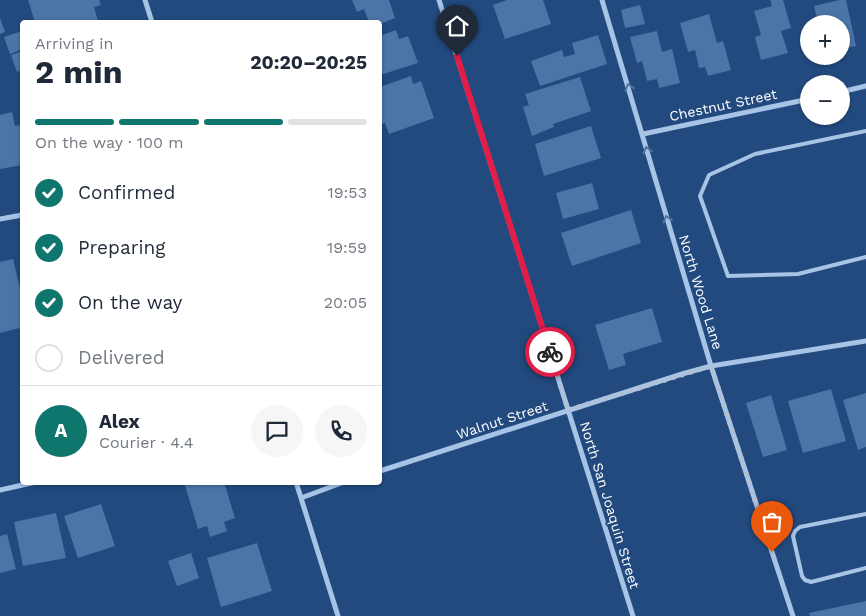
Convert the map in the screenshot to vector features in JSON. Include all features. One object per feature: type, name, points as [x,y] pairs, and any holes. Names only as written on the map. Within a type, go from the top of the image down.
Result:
[{"type":"street","points":[[145,0],[151,20]]},
{"type":"street","name":"North San Joaquin Street","points":[[439,0],[633,616]]},
{"type":"street","name":"North Wood Lane","points":[[602,0],[711,366],[793,616]]},
{"type":"street","points":[[850,90],[866,86]]},
{"type":"street","name":"Chestnut Street","points":[[643,134],[800,100]]},
{"type":"street","points":[[0,219],[20,215]]},
{"type":"street","name":"Walnut Street","points":[[382,470],[711,366],[866,341]]},
{"type":"street","points":[[0,490],[22,485]]},
{"type":"street","points":[[297,485],[338,616]]},
{"type":"street","points":[[301,498],[336,485]]},
{"type":"lane","points":[[866,131],[755,154],[710,174],[700,196],[728,276],[798,274],[866,257]]},
{"type":"lane","points":[[866,514],[800,526],[793,536],[802,576],[805,580],[811,582],[866,568]]},
{"type":"building","points":[[28,0],[99,0],[101,5],[94,7],[98,20],[34,20]]},
{"type":"building","points":[[352,0],[389,0],[395,18],[382,23],[382,20],[368,20],[364,9],[357,12]]},
{"type":"building","points":[[507,0],[543,0],[551,24],[505,39],[493,5]]},
{"type":"building","points":[[770,0],[783,0],[791,28],[781,31],[788,53],[761,60],[755,37],[761,35],[754,11],[772,6]]},
{"type":"building","points":[[846,0],[849,15],[816,15],[814,6]]},
{"type":"building","points":[[640,5],[645,24],[625,28],[621,10]]},
{"type":"building","points":[[709,14],[717,43],[723,41],[731,70],[708,76],[705,67],[699,68],[695,50],[688,52],[680,23]]},
{"type":"building","points":[[0,18],[5,32],[0,34]]},
{"type":"building","points":[[850,18],[856,46],[850,47]]},
{"type":"building","points":[[396,30],[399,39],[408,36],[418,63],[382,74],[382,35]]},
{"type":"building","points":[[657,31],[662,52],[672,49],[680,83],[659,88],[657,79],[647,81],[642,61],[637,63],[630,37]]},
{"type":"building","points":[[20,32],[20,50],[10,54],[4,37]]},
{"type":"building","points":[[598,35],[607,64],[540,86],[531,61],[562,50],[564,57],[575,54],[572,43]]},
{"type":"building","points":[[20,52],[20,71],[17,72],[11,55]]},
{"type":"building","points":[[411,76],[413,84],[421,81],[434,118],[389,134],[385,123],[382,124],[382,86]]},
{"type":"building","points":[[580,77],[591,111],[553,124],[554,127],[532,136],[523,107],[529,105],[525,94]]},
{"type":"building","points":[[12,112],[15,126],[20,125],[20,165],[0,169],[0,115]]},
{"type":"building","points":[[591,126],[601,158],[544,176],[535,144]]},
{"type":"building","points":[[592,183],[599,209],[563,219],[556,193]]},
{"type":"building","points":[[631,210],[641,243],[572,266],[561,233]]},
{"type":"building","points":[[13,259],[20,289],[20,332],[19,328],[0,333],[0,262]]},
{"type":"building","points":[[652,308],[662,342],[623,354],[626,365],[609,370],[595,325]]},
{"type":"building","points":[[831,389],[846,441],[803,453],[788,401]]},
{"type":"building","points":[[866,393],[866,447],[858,450],[843,400]]},
{"type":"building","points":[[771,395],[787,450],[763,457],[746,403]]},
{"type":"building","points":[[185,485],[225,485],[235,518],[224,522],[227,531],[210,537],[207,526],[198,529]]},
{"type":"building","points":[[101,504],[115,546],[78,558],[64,516]]},
{"type":"building","points":[[56,513],[66,558],[23,566],[14,522]]},
{"type":"building","points":[[7,534],[16,569],[0,573],[0,536]]},
{"type":"building","points":[[257,543],[272,591],[221,607],[207,558]]},
{"type":"building","points":[[191,553],[199,578],[177,586],[168,561]]},
{"type":"building","points":[[866,601],[866,616],[810,616],[809,613]]},
{"type":"way so far","points":[[550,352],[568,410],[711,366],[772,552]]},
{"type":"route","points":[[457,56],[550,352]]}]
